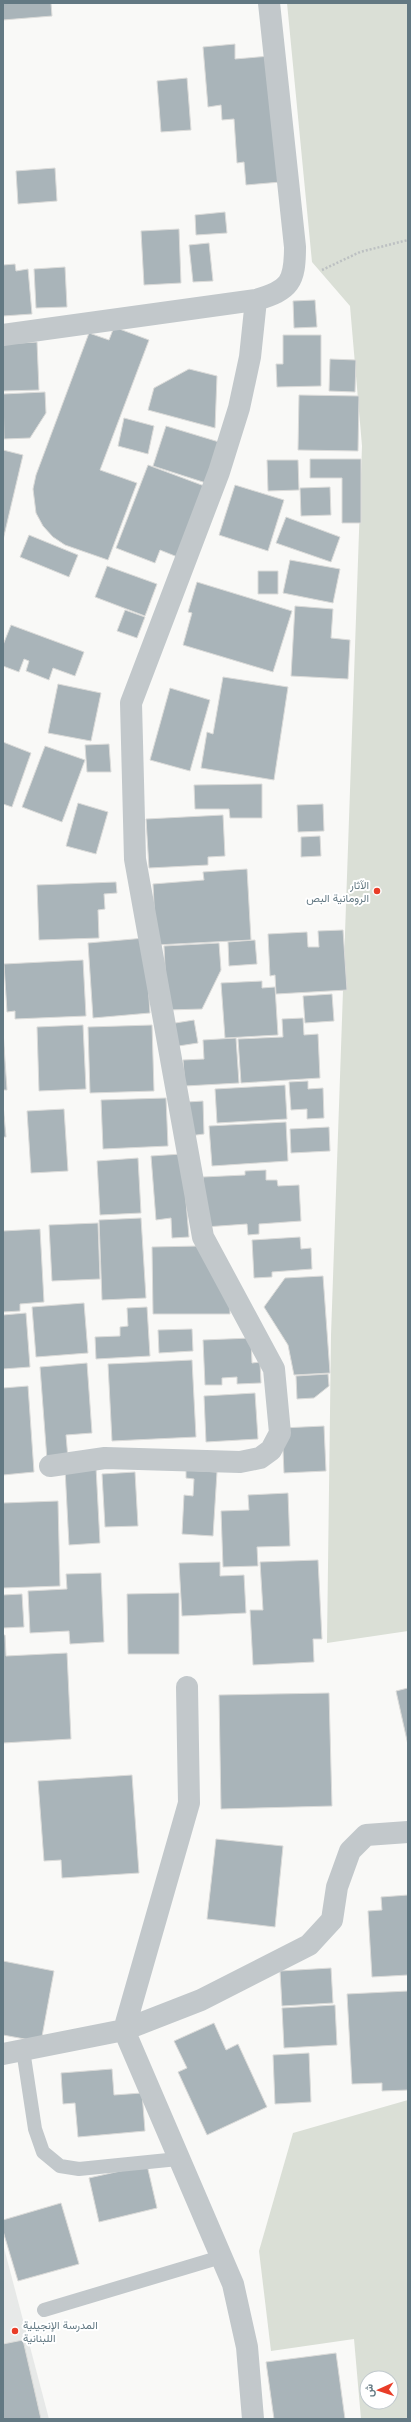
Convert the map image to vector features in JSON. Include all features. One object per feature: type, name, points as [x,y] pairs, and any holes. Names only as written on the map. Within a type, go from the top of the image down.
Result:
[{"type":"street","points":[[3,335],[256,300],[286,288],[294,275],[295,247],[270,3]]},
{"type":"street","points":[[50,1466],[106,1458],[240,1462],[260,1458],[271,1450],[280,1433],[274,1369],[203,1237],[135,859],[131,710],[131,703],[221,465],[239,408],[250,357],[256,300]]},
{"type":"street","points":[[186,1687],[189,1803],[124,2030],[178,2159],[233,2284],[247,2347],[253,2419]]},
{"type":"street","points":[[13,2052],[124,2030],[201,2000],[309,1945],[332,1920],[337,1887],[350,1851],[366,1835],[408,1832]]},
{"type":"lane","points":[[13,2052],[43,2152],[60,2166],[79,2169],[178,2159]]},
{"type":"lane","points":[[44,2310],[221,2257]]},
{"type":"path","points":[[286,288],[360,252],[408,240]]},
{"type":"shaded area","name":"الآثار الرومانية البص","points":[[287,3],[408,3],[408,1631],[327,1643],[331,1335],[362,446],[350,306],[312,262]]},
{"type":"shaded area","points":[[408,2100],[408,2419],[361,2419],[360,2410],[399,2410],[399,2370],[359,2370],[359,2396],[354,2339],[271,2351],[259,2251],[293,2133]]},
{"type":"shaded area","name":"المدرسة الإنجيلية اللبنانية","points":[[3,2244],[49,2419],[3,2419]]},
{"type":"building","points":[[3,3],[51,3],[52,16],[3,20]]},
{"type":"building","points":[[235,44],[235,59],[270,56],[281,182],[246,185],[244,162],[237,163],[234,119],[222,120],[221,105],[208,107],[203,47]]},
{"type":"building","points":[[187,78],[191,130],[161,132],[157,81]]},
{"type":"building","points":[[55,168],[57,201],[18,204],[16,171]]},
{"type":"building","points":[[225,212],[227,233],[196,235],[195,215]]},
{"type":"building","points":[[179,229],[181,283],[144,285],[141,231]]},
{"type":"building","points":[[209,243],[213,281],[193,282],[189,245]]},
{"type":"building","points":[[15,264],[16,271],[28,269],[32,314],[3,316],[3,265]]},
{"type":"building","points":[[65,267],[67,307],[36,308],[34,269]]},
{"type":"building","points":[[315,300],[317,327],[294,328],[293,301]]},
{"type":"building","points":[[114,327],[149,340],[100,470],[137,483],[108,560],[65,545],[53,537],[43,526],[36,513],[33,489],[36,475],[89,333],[109,340]]},
{"type":"building","points":[[283,335],[321,335],[321,386],[277,387],[276,364],[283,364]]},
{"type":"building","points":[[37,342],[39,390],[3,391],[3,344]]},
{"type":"building","points":[[330,359],[356,360],[355,392],[329,391]]},
{"type":"building","points":[[189,369],[217,376],[215,428],[148,410],[154,388]]},
{"type":"building","points":[[45,392],[46,413],[30,438],[4,439],[3,394]]},
{"type":"building","points":[[299,395],[359,396],[358,451],[298,450]]},
{"type":"building","points":[[124,418],[154,426],[148,454],[118,446]]},
{"type":"building","points":[[166,426],[219,442],[206,483],[153,466]]},
{"type":"building","points":[[3,450],[23,455],[3,540]]},
{"type":"building","points":[[310,459],[361,459],[361,523],[342,523],[342,478],[310,478]]},
{"type":"building","points":[[267,460],[298,460],[299,490],[268,491]]},
{"type":"building","points":[[148,465],[207,487],[180,558],[160,550],[155,563],[116,548]]},
{"type":"building","points":[[235,485],[284,500],[268,551],[219,535]]},
{"type":"building","points":[[330,487],[331,515],[301,516],[300,488]]},
{"type":"building","points":[[286,517],[340,537],[331,562],[276,543]]},
{"type":"building","points":[[29,535],[78,555],[69,577],[20,557]]},
{"type":"building","points":[[290,560],[340,569],[333,603],[283,593]]},
{"type":"building","points":[[107,566],[157,584],[145,616],[95,597]]},
{"type":"building","points":[[258,571],[278,571],[278,594],[258,594]]},
{"type":"building","points":[[197,582],[292,611],[273,672],[183,645],[192,613],[188,612]]},
{"type":"building","points":[[295,606],[333,609],[331,638],[350,640],[348,679],[291,676]]},
{"type":"building","points":[[125,610],[145,617],[137,638],[117,631]]},
{"type":"building","points":[[11,625],[84,652],[75,676],[53,668],[49,680],[26,671],[29,661],[24,659],[19,672],[3,666],[3,645]]},
{"type":"building","points":[[223,677],[288,687],[274,780],[201,768],[207,732],[213,734]]},
{"type":"building","points":[[58,684],[101,693],[91,741],[48,733]]},
{"type":"building","points":[[170,688],[210,700],[190,771],[150,760]]},
{"type":"building","points":[[3,742],[31,753],[12,807],[3,804]]},
{"type":"building","points":[[109,744],[111,772],[87,772],[85,745]]},
{"type":"building","points":[[45,746],[85,760],[62,822],[22,807]]},
{"type":"building","points":[[262,784],[262,818],[230,818],[229,809],[195,809],[194,785]]},
{"type":"building","points":[[78,803],[108,812],[96,854],[66,846]]},
{"type":"building","points":[[323,804],[324,831],[298,832],[297,805]]},
{"type":"building","points":[[223,815],[225,856],[208,857],[208,865],[149,868],[146,819]]},
{"type":"building","points":[[320,836],[321,856],[301,857],[301,837]]},
{"type":"building","points":[[247,869],[251,940],[156,945],[153,884],[204,880],[203,872]]},
{"type":"building","points":[[116,882],[117,893],[104,894],[105,909],[98,910],[99,938],[39,940],[37,885]]},
{"type":"building","points":[[343,930],[347,990],[276,994],[275,975],[270,976],[268,934],[307,932],[308,947],[319,947],[318,931]]},
{"type":"building","points":[[145,938],[150,1013],[93,1018],[88,943]]},
{"type":"building","points":[[255,940],[257,964],[229,966],[228,942]]},
{"type":"building","points":[[219,943],[221,970],[202,1009],[167,1010],[164,946]]},
{"type":"building","points":[[83,960],[86,1016],[15,1019],[15,1011],[7,1012],[4,964]]},
{"type":"building","points":[[262,981],[262,988],[275,987],[278,1035],[225,1038],[221,983]]},
{"type":"building","points":[[332,994],[334,1021],[305,1023],[303,996]]},
{"type":"building","points":[[303,1018],[304,1035],[318,1034],[320,1078],[241,1083],[238,1039],[283,1037],[282,1019]]},
{"type":"building","points":[[194,1020],[198,1043],[172,1047],[169,1024]]},
{"type":"building","points":[[83,1025],[86,1089],[39,1091],[37,1027]]},
{"type":"building","points":[[152,1025],[154,1091],[90,1093],[88,1027]]},
{"type":"building","points":[[3,1031],[7,1090],[3,1090]]},
{"type":"building","points":[[236,1038],[239,1083],[185,1086],[183,1060],[204,1059],[203,1040]]},
{"type":"building","points":[[308,1081],[308,1089],[323,1088],[324,1118],[307,1119],[307,1109],[291,1110],[289,1082]]},
{"type":"building","points":[[285,1085],[287,1119],[217,1123],[215,1089]]},
{"type":"building","points":[[166,1098],[168,1146],[103,1149],[101,1100]]},
{"type":"building","points":[[203,1101],[204,1134],[189,1136],[187,1102]]},
{"type":"building","points":[[3,1104],[6,1137],[3,1137]]},
{"type":"building","points":[[64,1109],[68,1171],[31,1173],[27,1111]]},
{"type":"building","points":[[286,1122],[288,1161],[212,1166],[209,1126]]},
{"type":"building","points":[[329,1127],[330,1151],[291,1153],[290,1129]]},
{"type":"building","points":[[182,1154],[189,1237],[172,1238],[171,1218],[156,1220],[151,1156]]},
{"type":"building","points":[[138,1158],[141,1213],[100,1215],[97,1161]]},
{"type":"building","points":[[266,1170],[266,1180],[277,1180],[278,1186],[299,1185],[301,1221],[259,1224],[259,1234],[248,1235],[247,1224],[205,1227],[203,1177],[245,1175],[245,1171]]},
{"type":"building","points":[[141,1218],[146,1298],[102,1300],[99,1220]]},
{"type":"building","points":[[98,1223],[100,1279],[52,1281],[49,1225]]},
{"type":"building","points":[[40,1229],[44,1302],[20,1304],[20,1311],[3,1312],[3,1231]]},
{"type":"building","points":[[300,1237],[301,1249],[311,1248],[312,1269],[272,1272],[272,1277],[254,1278],[252,1240]]},
{"type":"building","points":[[199,1246],[230,1306],[230,1314],[153,1314],[152,1247]]},
{"type":"building","points":[[323,1276],[330,1373],[294,1375],[288,1345],[264,1307],[285,1278]]},
{"type":"building","points":[[84,1303],[88,1353],[36,1357],[32,1307]]},
{"type":"building","points":[[147,1307],[150,1356],[96,1359],[95,1337],[120,1336],[120,1327],[128,1326],[127,1308]]},
{"type":"building","points":[[26,1313],[30,1367],[3,1369],[3,1315]]},
{"type":"building","points":[[192,1329],[193,1351],[159,1353],[158,1330]]},
{"type":"building","points":[[251,1338],[252,1363],[260,1362],[261,1383],[237,1384],[237,1377],[222,1378],[222,1385],[205,1385],[203,1340]]},
{"type":"building","points":[[192,1360],[196,1437],[112,1441],[108,1364]]},
{"type":"building","points":[[87,1363],[92,1433],[66,1435],[68,1459],[47,1460],[40,1367]]},
{"type":"building","points":[[328,1374],[329,1386],[314,1398],[297,1399],[296,1376]]},
{"type":"building","points":[[28,1386],[34,1472],[3,1475],[3,1388]]},
{"type":"building","points":[[255,1393],[258,1439],[206,1442],[204,1396]]},
{"type":"building","points":[[324,1426],[326,1471],[284,1473],[282,1428]]},
{"type":"building","points":[[96,1467],[100,1543],[69,1545],[65,1469]]},
{"type":"building","points":[[186,1470],[217,1472],[213,1536],[182,1534],[184,1495],[193,1496],[194,1479],[186,1478]]},
{"type":"building","points":[[135,1472],[138,1526],[105,1527],[102,1474]]},
{"type":"building","points":[[288,1493],[290,1546],[257,1547],[258,1566],[223,1567],[221,1511],[249,1510],[248,1495]]},
{"type":"building","points":[[58,1501],[60,1586],[3,1588],[3,1503]]},
{"type":"building","points":[[318,1560],[322,1639],[313,1639],[314,1662],[253,1665],[250,1610],[263,1610],[260,1562]]},
{"type":"building","points":[[220,1562],[220,1576],[244,1575],[246,1613],[182,1616],[179,1563]]},
{"type":"building","points":[[101,1573],[104,1642],[70,1644],[69,1631],[30,1633],[28,1591],[67,1589],[66,1574]]},
{"type":"building","points":[[179,1593],[179,1654],[128,1654],[127,1594]]},
{"type":"building","points":[[22,1594],[24,1627],[3,1628],[3,1595]]},
{"type":"building","points":[[3,1635],[5,1635],[6,1656],[67,1653],[71,1739],[3,1743]]},
{"type":"building","points":[[408,1688],[408,1745],[396,1691]]},
{"type":"building","points":[[329,1693],[332,1806],[221,1809],[219,1695]]},
{"type":"building","points":[[132,1775],[139,1873],[62,1878],[61,1860],[44,1861],[38,1781]]},
{"type":"building","points":[[216,1839],[283,1846],[275,1927],[207,1919]]},
{"type":"building","points":[[408,1895],[408,1975],[372,1977],[368,1911],[382,1910],[381,1897]]},
{"type":"building","points":[[3,1961],[54,1971],[41,2042],[3,2035]]},
{"type":"building","points":[[331,1968],[333,2003],[282,2006],[280,1971]]},
{"type":"building","points":[[408,1991],[408,2090],[382,2091],[382,2083],[352,2084],[347,1994]]},
{"type":"building","points":[[335,2005],[337,2045],[284,2048],[282,2008]]},
{"type":"building","points":[[214,2023],[226,2050],[238,2044],[267,2107],[207,2135],[178,2072],[187,2068],[174,2041]]},
{"type":"building","points":[[309,2053],[311,2102],[275,2104],[273,2055]]},
{"type":"building","points":[[112,2069],[114,2095],[142,2093],[145,2131],[78,2137],[75,2103],[63,2104],[61,2073]]},
{"type":"building","points":[[147,2165],[157,2208],[99,2222],[89,2178]]},
{"type":"building","points":[[61,2203],[79,2264],[18,2281],[3,2231],[3,2220]]},
{"type":"building","points":[[23,2340],[41,2419],[3,2419],[3,2344]]},
{"type":"building","points":[[336,2353],[345,2419],[274,2419],[266,2362]]},
{"type":"place","name":"الآثار الرومانية البص","points":[[377,891]]},
{"type":"place","name":"المدرسة الإنجيلية اللبنانية","points":[[15,2331]]}]
